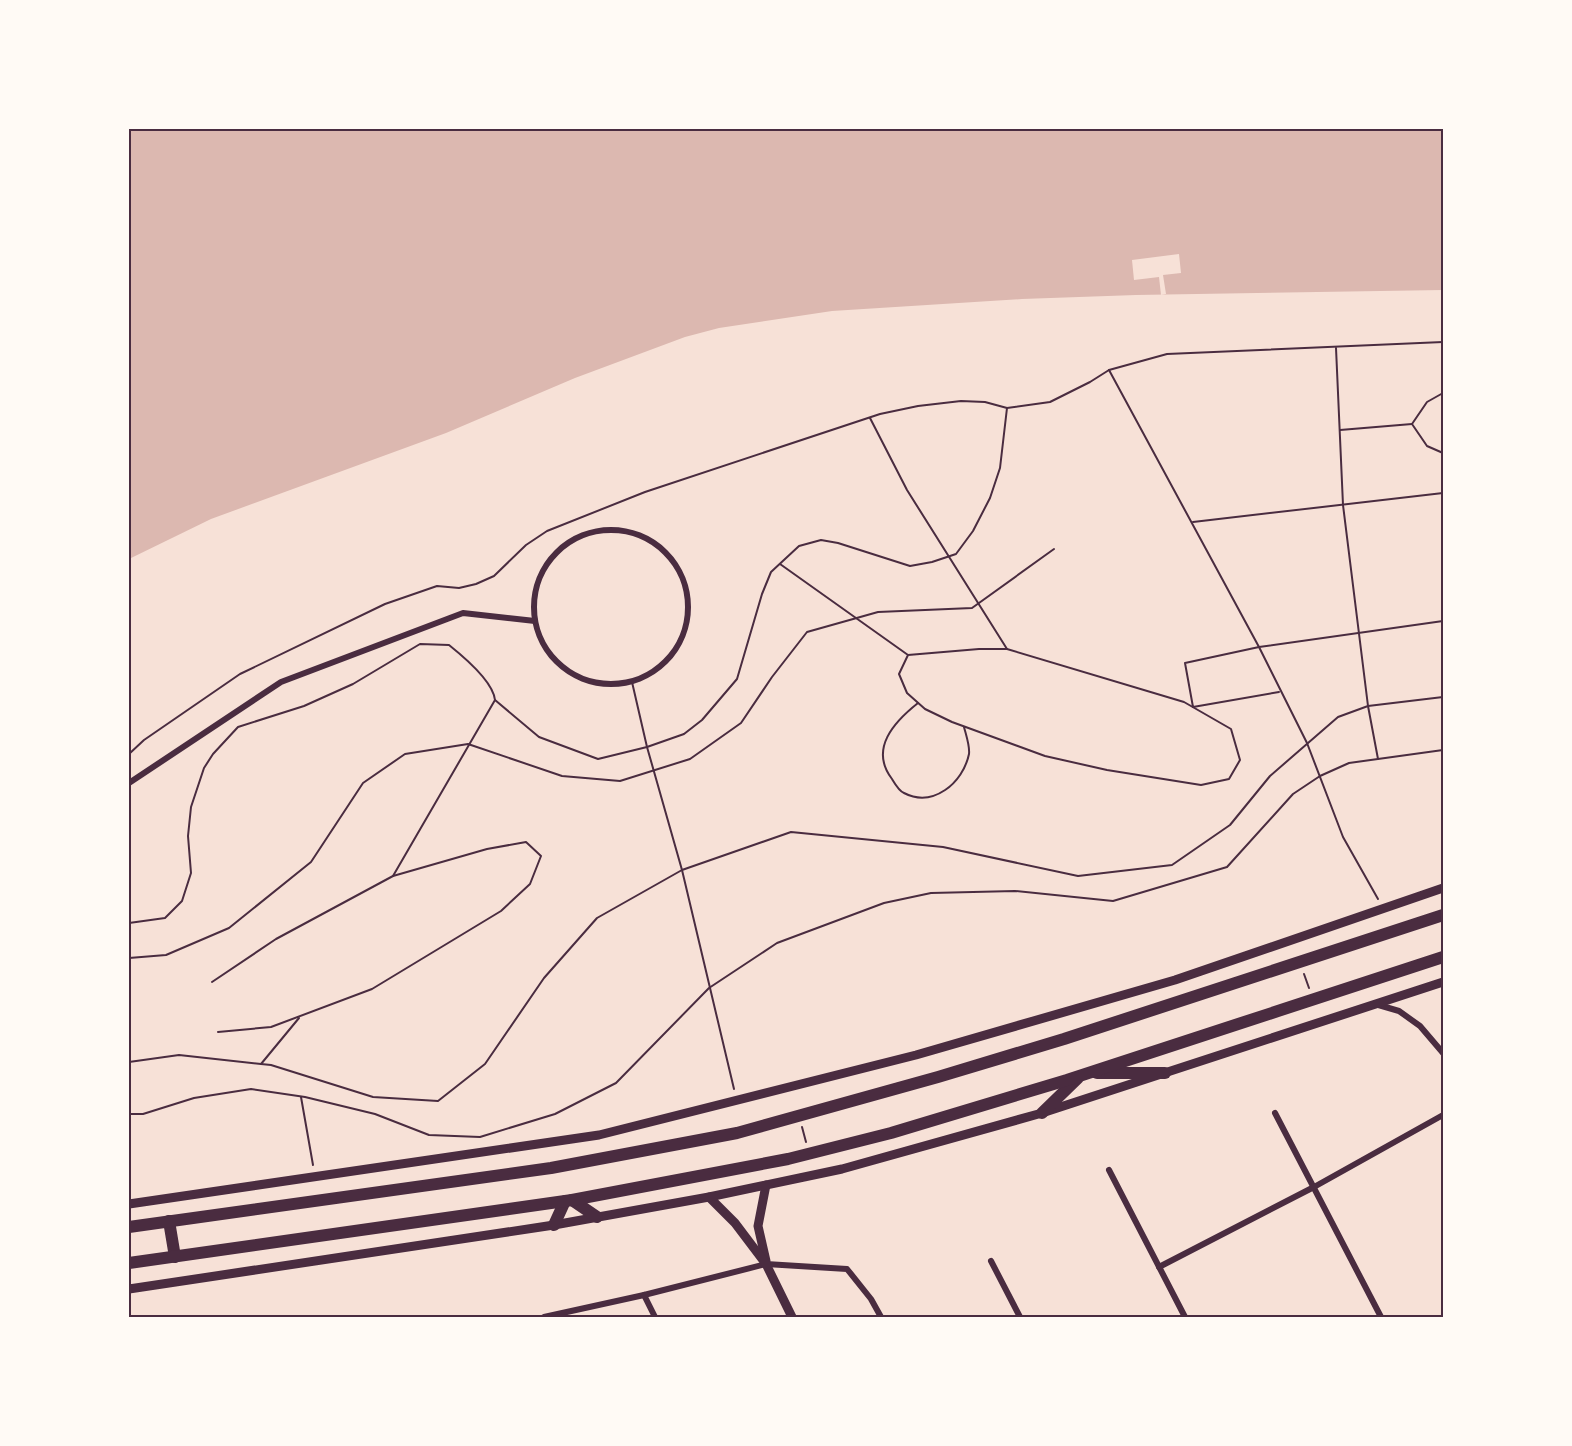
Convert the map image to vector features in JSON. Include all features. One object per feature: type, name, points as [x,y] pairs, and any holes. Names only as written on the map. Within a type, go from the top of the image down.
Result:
[{"type":"main road","points":[[129,1227],[551,1168],[737,1133],[938,1077],[1443,915]]},
{"type":"main road","points":[[129,1263],[568,1201],[788,1159],[857,1143],[1083,1075],[1443,957]]},
{"type":"main road","points":[[1042,1113],[1083,1075],[1165,1073]]},
{"type":"main road","points":[[568,1201],[597,1217]]},
{"type":"main road","points":[[554,1225],[568,1201]]},
{"type":"main road","points":[[168,1221],[175,1257]]},
{"type":"street","points":[[619,529],[643,536],[663,548],[678,567],[687,589],[689,612],[684,636],[672,656],[654,672],[632,682],[607,684],[582,679],[560,665],[544,645],[535,621],[534,597],[540,574],[554,554],[566,544],[595,530],[619,529]]},
{"type":"street","points":[[129,783],[281,682],[463,613],[535,621]]},
{"type":"street","points":[[129,1204],[599,1136],[916,1055],[1175,980],[1443,888]]},
{"type":"street","points":[[129,1289],[554,1225],[709,1197],[842,1169],[1042,1113],[1443,982]]},
{"type":"street","points":[[1374,1004],[1399,1011],[1420,1026],[1443,1053]]},
{"type":"street","points":[[1275,1113],[1381,1317]]},
{"type":"street","points":[[1159,1267],[1314,1188],[1443,1115]]},
{"type":"street","points":[[1109,1170],[1185,1317]]},
{"type":"street","points":[[766,1185],[758,1226],[766,1264]]},
{"type":"street","points":[[709,1197],[735,1223],[766,1264],[792,1317]]},
{"type":"street","points":[[991,1261],[1020,1317]]},
{"type":"street","points":[[544,1317],[644,1295],[766,1264],[847,1269],[872,1299],[881,1317]]},
{"type":"street","points":[[644,1295],[655,1317]]},
{"type":"path","points":[[129,754],[144,740],[240,674],[385,604],[437,586],[459,588],[476,584],[494,576],[526,545],[547,531],[645,492],[730,462],[870,418],[918,406],[961,401],[985,402],[1007,408],[1050,402],[1109,370],[1167,354],[1443,342]]},
{"type":"path","points":[[1336,347],[1343,505],[1368,706],[1378,759]]},
{"type":"path","points":[[1109,370],[1259,647],[1307,743],[1343,837],[1384,909]]},
{"type":"path","points":[[1412,424],[1427,402],[1443,393]]},
{"type":"path","points":[[495,700],[539,737],[598,759],[647,747],[684,734],[702,720],[737,679],[762,594],[771,572],[799,546],[821,540],[838,543],[910,566],[956,554],[973,531],[990,498],[1000,468],[1007,408]]},
{"type":"path","points":[[870,418],[907,490],[1007,649]]},
{"type":"path","points":[[1340,430],[1412,424]]},
{"type":"path","points":[[1412,424],[1427,446],[1443,453]]},
{"type":"path","points":[[1191,522],[1443,493]]},
{"type":"path","points":[[129,958],[166,955],[229,928],[311,862],[363,783],[405,754],[468,744],[562,776],[620,781],[690,759],[741,723],[772,677],[807,632],[878,612],[972,608],[1054,549]]},
{"type":"path","points":[[780,564],[908,655],[1007,649],[1109,678],[1184,702],[1231,729],[1240,759],[1229,779],[1201,785],[1107,770],[1045,756],[964,727],[925,709],[907,693],[899,674],[908,655]]},
{"type":"path","points":[[1193,707],[1185,663],[1259,647],[1443,621]]},
{"type":"path","points":[[129,923],[165,918],[182,901],[191,873],[188,836],[191,807],[204,768],[213,754],[238,727],[304,706],[353,684],[420,644],[449,645],[469,662],[494,692],[495,700],[393,876]]},
{"type":"path","points":[[632,682],[647,747],[682,870],[737,1101]]},
{"type":"path","points":[[1193,707],[1280,692]]},
{"type":"path","points":[[129,1062],[178,1054],[271,1065],[373,1097],[438,1101],[485,1064],[544,978],[597,918],[682,870],[791,832],[943,847],[1078,876],[1172,865],[1230,825],[1270,776],[1338,717],[1368,706],[1443,697]]},
{"type":"path","points":[[918,703],[900,717],[883,744],[885,770],[902,793],[927,799],[949,789],[962,772],[969,752],[964,727]]},
{"type":"path","points":[[129,1114],[143,1114],[194,1098],[251,1089],[301,1097],[375,1114],[429,1135],[480,1137],[555,1114],[616,1083],[709,988],[777,943],[884,903],[931,893],[1015,891],[1113,901],[1227,867],[1293,794],[1320,776],[1348,763],[1443,750]]},
{"type":"path","points":[[212,982],[276,939],[393,876],[487,849],[526,842],[541,856],[530,884],[501,911],[372,989],[271,1027],[218,1032]]},
{"type":"path","points":[[1299,962],[1313,1000]]},
{"type":"path","points":[[261,1064],[300,1016]]},
{"type":"path","points":[[301,1097],[315,1178]]},
{"type":"path","points":[[800,1119],[808,1151]]},
{"type":"shaded area","points":[[129,129],[1443,129],[1443,290],[1022,299],[832,311],[719,328],[685,337],[575,378],[446,433],[211,519],[129,559]]},
{"type":"pier","points":[[1179,254],[1181,273],[1163,275],[1166,294],[1161,295],[1159,277],[1134,280],[1132,260]]}]
